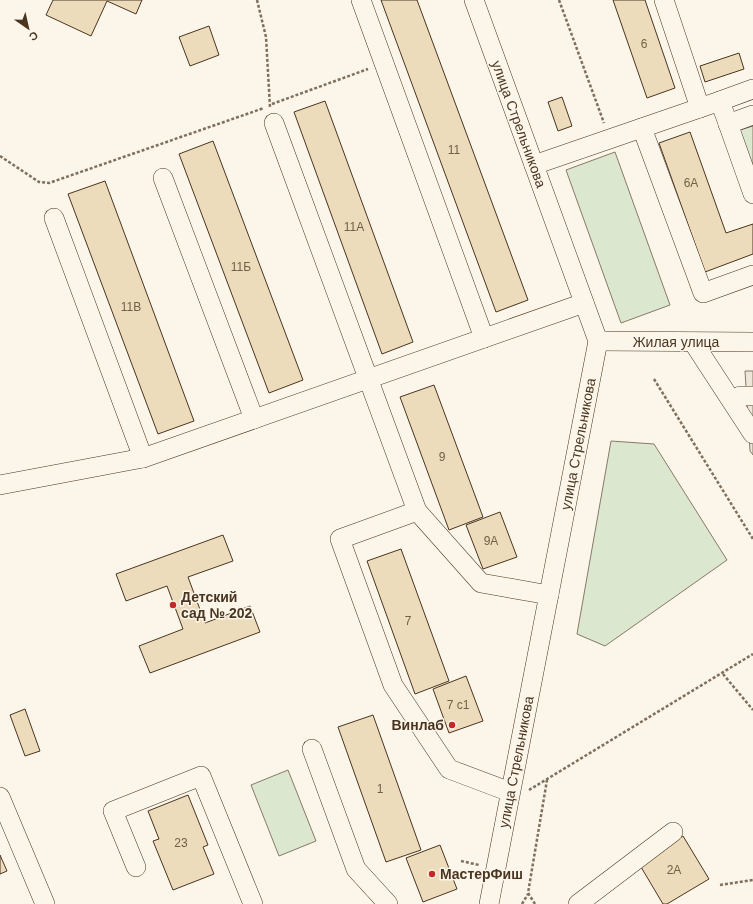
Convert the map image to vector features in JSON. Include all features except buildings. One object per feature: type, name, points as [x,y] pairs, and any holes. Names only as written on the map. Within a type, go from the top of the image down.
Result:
[{"type":"street","points":[[361,0],[484,338]]},
{"type":"street","name":"улица Стрельникова","points":[[474,0],[598,341],[549,595],[518,792],[489,904]]},
{"type":"street","points":[[664,0],[700,108]]},
{"type":"street","points":[[534,165],[753,89]]},
{"type":"street","points":[[720,101],[753,194]]},
{"type":"street","points":[[272,114],[417,511],[481,582],[549,595]]},
{"type":"street","points":[[728,124],[753,115]]},
{"type":"street","points":[[642,128],[703,293],[753,276]]},
{"type":"street","points":[[163,178],[254,419]]},
{"type":"street","points":[[54,218],[143,458]]},
{"type":"street","points":[[0,485],[143,458],[584,303]]},
{"type":"street","name":"Жилая улица","points":[[598,341],[753,342]]},
{"type":"street","points":[[693,342],[753,434]]},
{"type":"street","points":[[732,401],[740,396],[753,396]]},
{"type":"street","points":[[417,511],[340,539],[392,685],[449,769],[518,792]]},
{"type":"street","points":[[312,749],[356,869],[388,904]]},
{"type":"street","points":[[136,867],[112,811],[201,776],[253,904]]},
{"type":"street","points":[[0,797],[45,904]]},
{"type":"street","points":[[578,904],[673,832]]},
{"type":"path","points":[[257,0],[266,37],[272,114]]},
{"type":"path","points":[[559,0],[610,139]]},
{"type":"path","points":[[0,156],[39,182],[49,183],[272,114],[384,63]]},
{"type":"path","points":[[654,379],[753,539]]},
{"type":"path","points":[[518,792],[547,779],[723,674],[753,654]]},
{"type":"path","points":[[723,674],[753,710]]},
{"type":"path","points":[[522,904],[528,893],[547,779]]},
{"type":"path","points":[[720,885],[753,880]]},
{"type":"path","points":[[528,893],[535,904]]},
{"type":"green space","points":[[753,126],[753,172],[740,130]]},
{"type":"green space","points":[[615,152],[670,305],[621,323],[566,170]]},
{"type":"green space","points":[[611,441],[654,444],[727,560],[605,646],[577,634]]},
{"type":"green space","points":[[288,770],[316,841],[279,856],[251,785]]},
{"type":"shaded area","points":[[745,371],[753,371],[753,455],[750,451]]},
{"type":"place","name":"Детский сад № 202","points":[[173,605]]},
{"type":"place","name":"Винлаб","points":[[452,725]]},
{"type":"place","name":"МастерФиш","points":[[432,874]]}]
